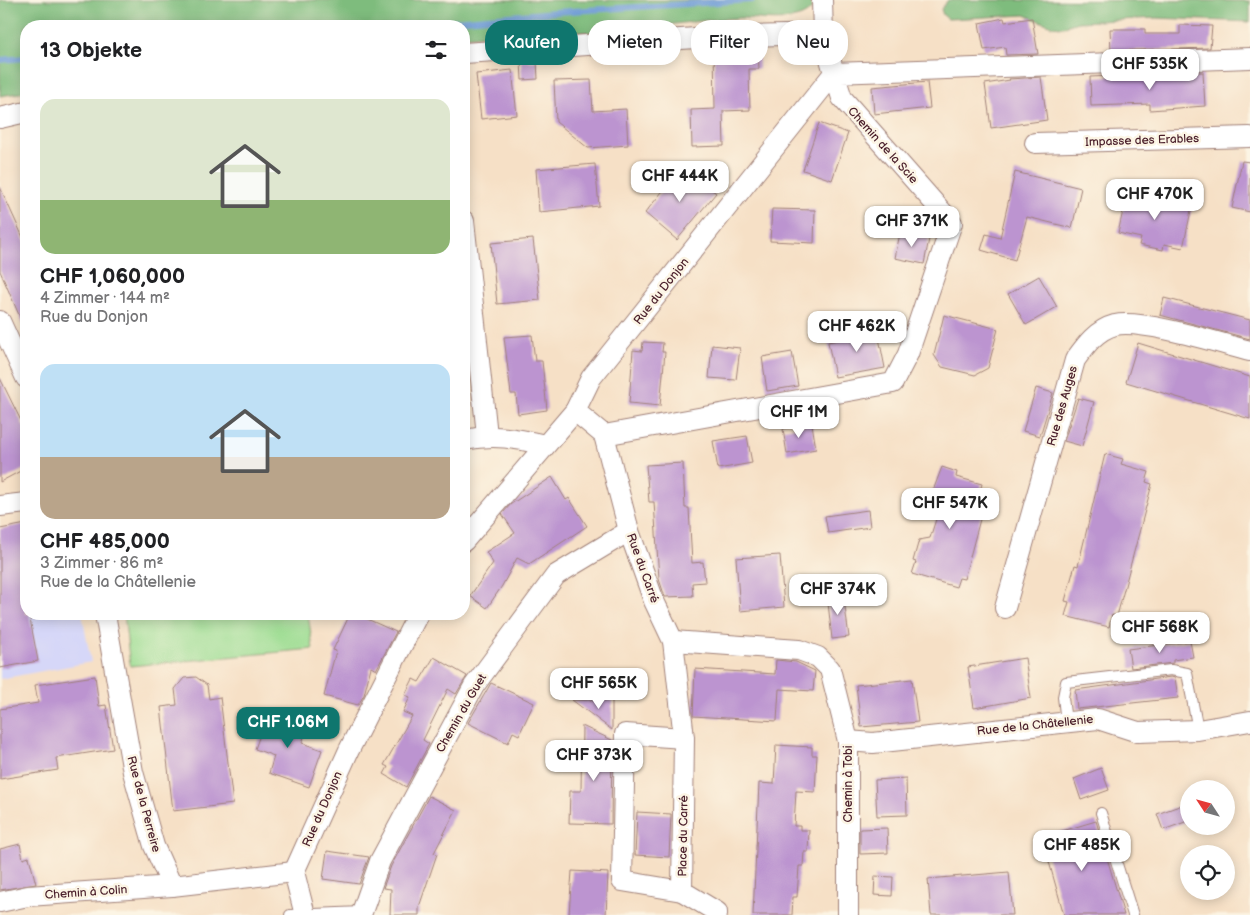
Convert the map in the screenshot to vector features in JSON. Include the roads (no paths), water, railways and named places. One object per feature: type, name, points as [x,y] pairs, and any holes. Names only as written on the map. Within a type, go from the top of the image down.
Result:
[{"type":"street","points":[[470,53],[712,37],[823,17],[834,73],[1250,58]]},
{"type":"street","name":"Rue du Donjon","points":[[470,534],[575,411],[592,378],[834,73]]},
{"type":"street","name":"Chemin de la Scie","points":[[604,435],[893,383],[908,354],[952,223],[842,98],[834,73]]},
{"type":"street","points":[[0,118],[20,113]]},
{"type":"street","name":"Impasse des Erables","points":[[1035,143],[1250,137]]},
{"type":"street","points":[[470,277],[487,436]]},
{"type":"street","points":[[0,321],[20,365]]},
{"type":"street","name":"Rue des Auges","points":[[1005,608],[1075,360],[1091,339],[1114,326],[1141,325],[1250,351]]},
{"type":"street","points":[[575,411],[604,435]]},
{"type":"street","name":"Rue du Carré","points":[[604,435],[629,532],[654,601],[672,641],[684,738]]},
{"type":"street","points":[[470,439],[487,436],[516,438],[545,444]]},
{"type":"street","points":[[0,506],[20,504]]},
{"type":"street","name":"Chemin du Guet","points":[[362,912],[380,860],[474,686],[556,575],[629,532]]},
{"type":"street","name":"Rue de la Perreire","points":[[106,620],[134,772],[154,846],[172,886]]},
{"type":"street","name":"Rue du Donjon","points":[[294,872],[349,750],[415,620]]},
{"type":"street","name":"Chemin à Tobi","points":[[672,641],[799,650],[818,657],[830,669],[848,741],[848,915]]},
{"type":"street","name":"Rue de la Châtellenie","points":[[848,741],[873,743],[1098,719],[1138,732],[1198,730],[1250,721]]},
{"type":"street","points":[[682,891],[622,881],[625,734],[684,738]]},
{"type":"street","name":"Place du Carré","points":[[684,738],[682,891],[717,912],[717,915]]},
{"type":"street","points":[[172,886],[294,872],[300,914]]},
{"type":"street","name":"Chemin à Colin","points":[[0,902],[28,896],[172,886]]},
{"type":"lane","points":[[1066,722],[1063,697],[1066,682],[1171,670],[1187,673],[1198,730]]},
{"type":"lane","points":[[1101,813],[1133,915]]},
{"type":"lane","points":[[300,914],[362,912]]},
{"type":"waterway","points":[[465,20],[555,12],[752,0]]},
{"type":"waterway","points":[[0,60],[20,58]]}]
